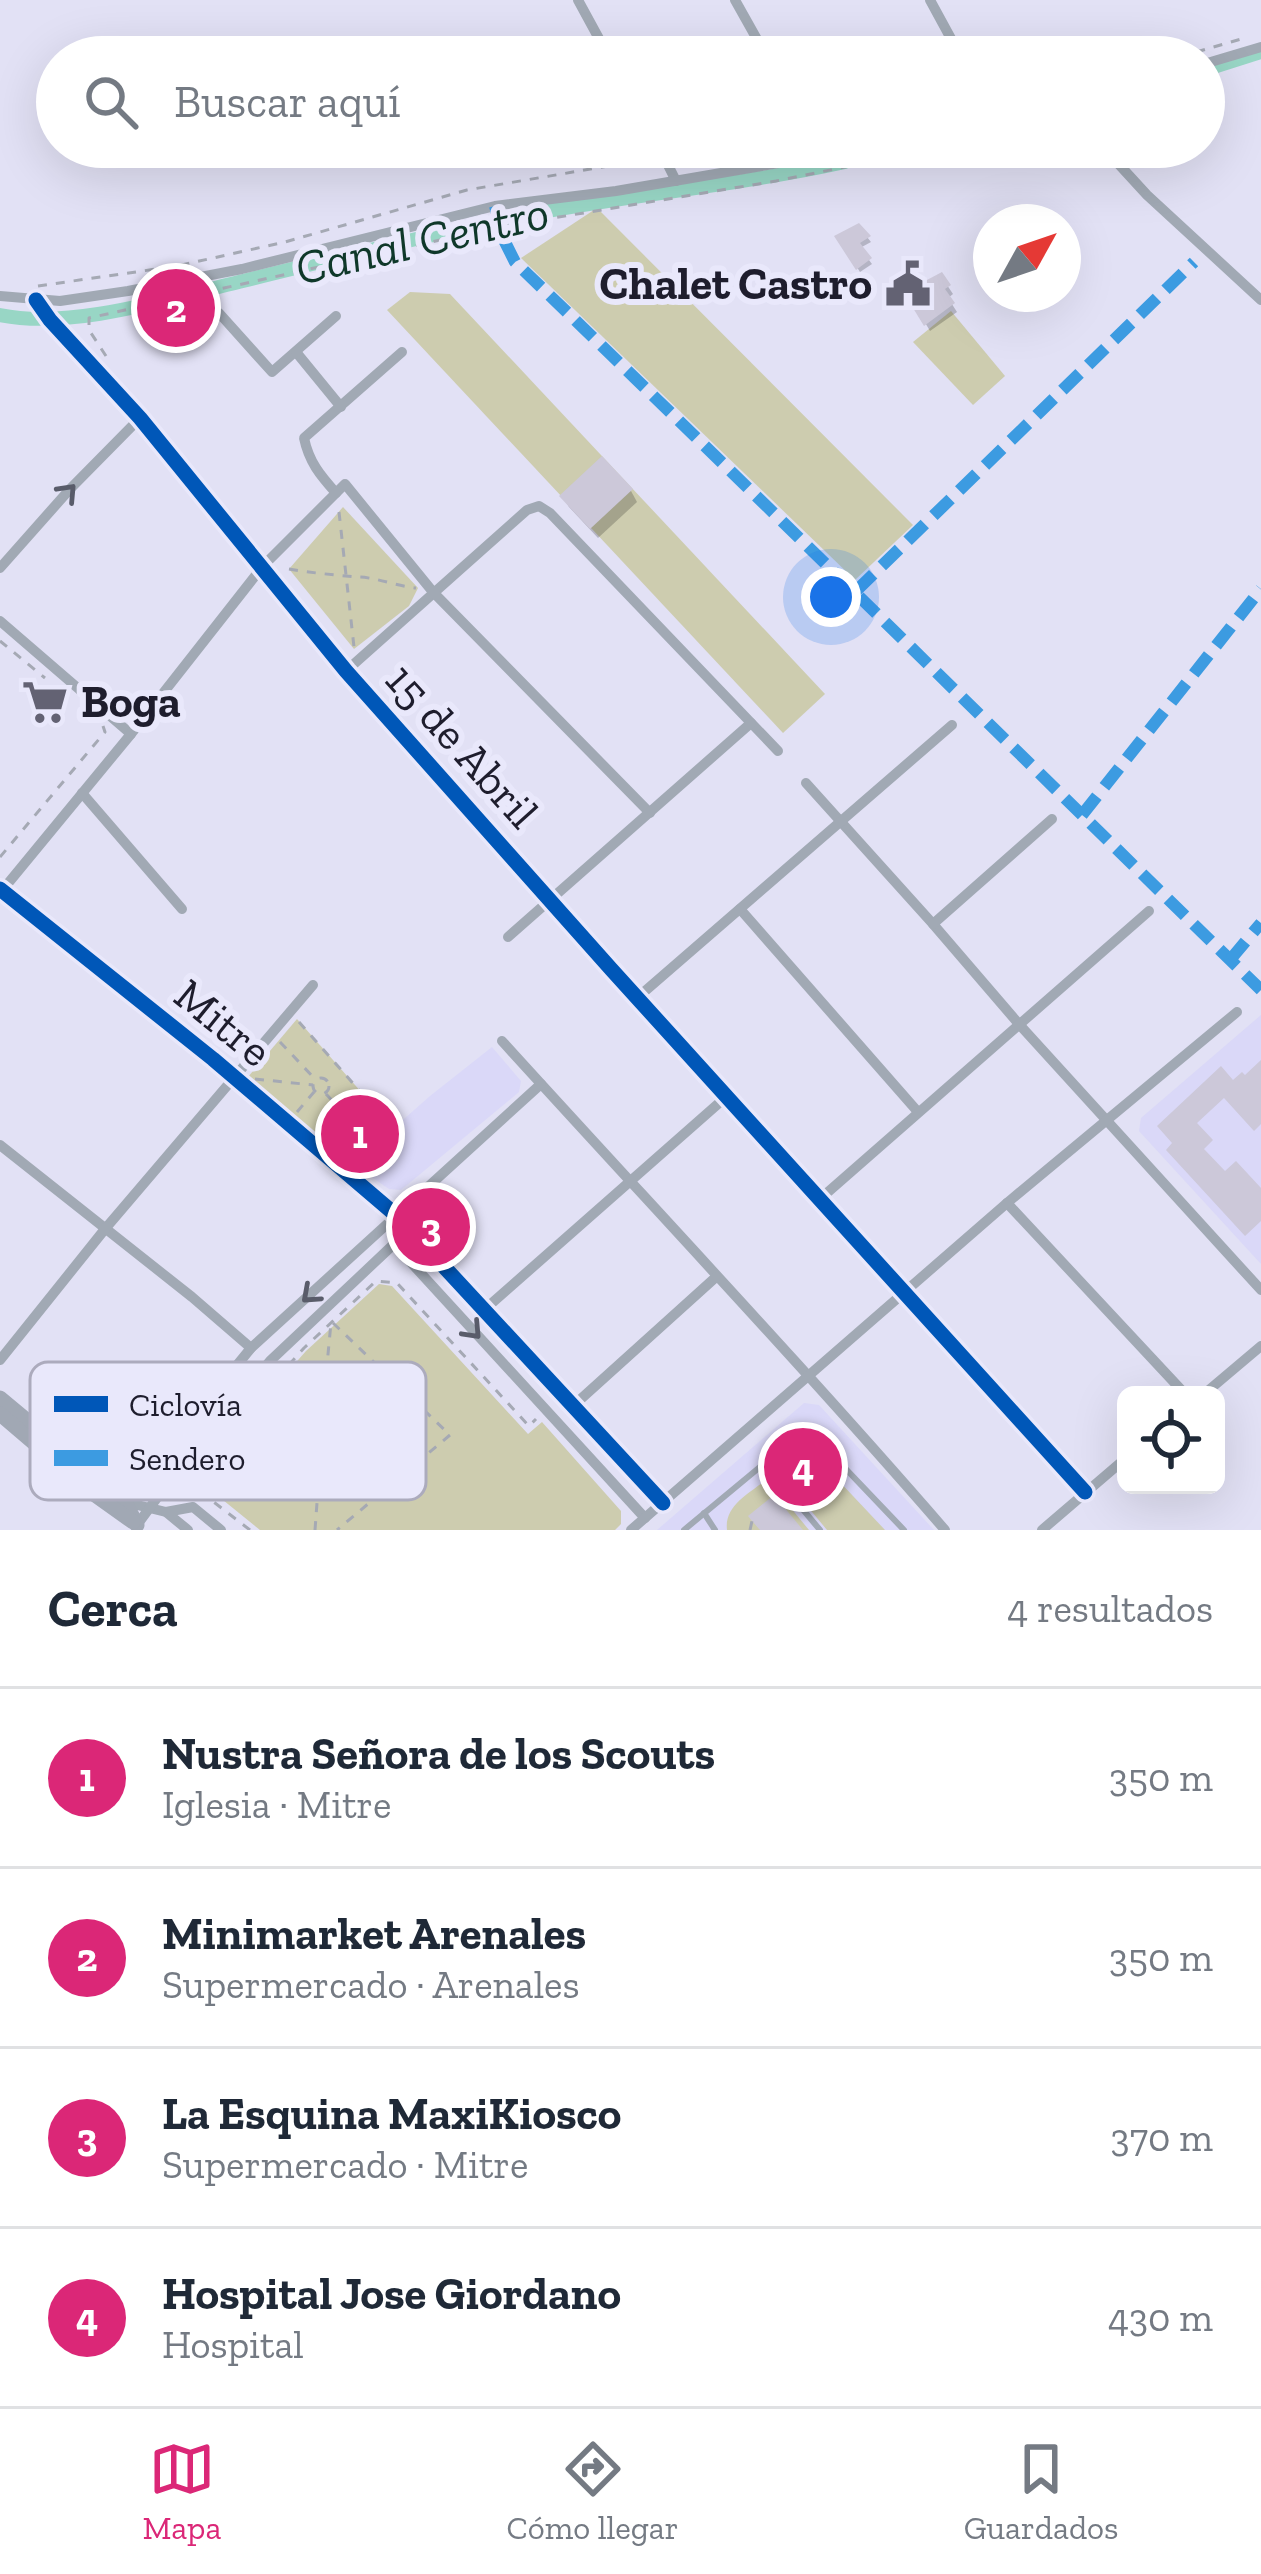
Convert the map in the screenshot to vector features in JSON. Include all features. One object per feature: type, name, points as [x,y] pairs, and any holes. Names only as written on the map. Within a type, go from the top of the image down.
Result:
[{"type":"main road","points":[[0,1399],[30,1425]]},
{"type":"main road","points":[[0,1414],[30,1440]]},
{"type":"main road","points":[[107,1500],[122,1506]]},
{"type":"main road","points":[[115,1500],[140,1528]]},
{"type":"street","points":[[578,0],[598,36]]},
{"type":"street","points":[[735,0],[755,36]]},
{"type":"street","points":[[930,0],[950,36]]},
{"type":"street","points":[[1225,58],[1261,47]]},
{"type":"street","points":[[670,168],[676,181]]},
{"type":"street","points":[[0,296],[80,299],[128,291],[242,269],[495,206],[741,168]]},
{"type":"street","points":[[1122,168],[1261,300]]},
{"type":"street","name":"15 de Abril","points":[[36,299],[346,670],[1085,1492]]},
{"type":"street","points":[[219,313],[272,372],[336,316]]},
{"type":"street","points":[[296,352],[341,407]]},
{"type":"street","points":[[402,352],[304,438],[316,471],[340,489],[433,592],[650,813]]},
{"type":"street","points":[[0,568],[140,418]]},
{"type":"street","points":[[0,891],[263,566],[340,489]]},
{"type":"street","points":[[346,670],[527,510],[538,506],[550,513],[778,751]]},
{"type":"street","points":[[0,621],[131,734]]},
{"type":"street","points":[[508,937],[751,723]]},
{"type":"street","points":[[638,998],[952,725]]},
{"type":"street","points":[[806,783],[1261,1290]]},
{"type":"street","points":[[82,793],[182,909]]},
{"type":"street","points":[[934,924],[1052,819]]},
{"type":"street","name":"Mitre","points":[[0,891],[397,1216],[663,1503]]},
{"type":"street","points":[[740,909],[918,1112]]},
{"type":"street","points":[[820,1198],[1149,911]]},
{"type":"street","points":[[0,1360],[313,986]]},
{"type":"street","points":[[631,1530],[1007,1203],[1237,1012]]},
{"type":"street","points":[[502,1041],[946,1530]]},
{"type":"street","points":[[239,1362],[541,1084]]},
{"type":"street","points":[[484,1310],[727,1096]]},
{"type":"street","points":[[3,1148],[250,1348]]},
{"type":"street","points":[[1007,1203],[1178,1386]]},
{"type":"street","points":[[269,1362],[394,1244],[397,1216]]},
{"type":"street","points":[[394,1244],[645,1518]]},
{"type":"street","points":[[573,1406],[716,1277]]},
{"type":"street","points":[[1214,1386],[1261,1346]]},
{"type":"street","points":[[1042,1530],[1117,1465]]},
{"type":"street","points":[[122,1506],[127,1500]]},
{"type":"street","points":[[140,1528],[157,1500]]},
{"type":"street","points":[[122,1506],[166,1512],[193,1507],[221,1530]]},
{"type":"street","points":[[166,1512],[188,1530]]},
{"type":"lane","points":[[684,1530],[790,1442],[806,1441],[823,1445],[904,1530]]},
{"type":"lane","points":[[764,1463],[820,1530]]},
{"type":"lane","points":[[704,1513],[716,1530]]},
{"type":"path","points":[[1225,44],[1261,33]]},
{"type":"path","points":[[41,286],[177,266],[285,242],[467,190],[583,168]]},
{"type":"path","points":[[106,356],[89,330],[89,318],[499,226],[843,168]]},
{"type":"path","points":[[339,512],[354,649]]},
{"type":"path","points":[[289,569],[418,588]]},
{"type":"path","points":[[0,856],[105,732]]},
{"type":"path","points":[[297,1019],[388,1122],[349,1161],[329,1145]]},
{"type":"path","points":[[279,1040],[353,1124]]},
{"type":"path","points":[[294,1116],[315,1085],[340,1068]]},
{"type":"path","points":[[263,1090],[248,1078],[315,1085]]},
{"type":"path","points":[[325,1080],[325,1093]]},
{"type":"path","points":[[337,1151],[353,1124],[382,1115]]},
{"type":"path","points":[[294,1362],[376,1281],[397,1283],[529,1426],[541,1415]]},
{"type":"path","points":[[328,1362],[332,1322]]},
{"type":"path","points":[[332,1322],[374,1362]]},
{"type":"path","points":[[426,1412],[450,1435],[426,1455]]},
{"type":"path","points":[[211,1500],[250,1530]]},
{"type":"path","points":[[314,1530],[317,1500]]},
{"type":"path","points":[[337,1530],[372,1500]]},
{"type":"path","points":[[750,1530],[752,1522]]},
{"type":"shaded area","points":[[1261,1015],[1261,1264],[1139,1131],[1141,1118]]},
{"type":"shaded area","points":[[492,1047],[521,1081],[519,1092],[401,1190],[389,1189],[364,1172],[355,1162]]},
{"type":"shaded area","points":[[804,1403],[819,1405],[934,1530],[657,1530]]},
{"type":"green space","points":[[597,208],[913,525],[855,580],[521,258]]},
{"type":"green space","points":[[410,292],[450,294],[825,694],[783,733],[387,310]]},
{"type":"green space","points":[[951,311],[1005,376],[973,405],[913,342]]},
{"type":"green space","points":[[343,507],[418,588],[409,606],[354,649],[289,569]]},
{"type":"green space","points":[[297,1019],[391,1126],[350,1163],[247,1078]]},
{"type":"green space","points":[[379,1284],[392,1286],[528,1434],[542,1422],[621,1511],[621,1524],[615,1530],[260,1530],[223,1500],[426,1500],[426,1362],[296,1362]]},
{"type":"green space","points":[[807,1459],[821,1462],[885,1530],[827,1530],[778,1471]]},
{"type":"green space","points":[[767,1479],[809,1530],[727,1530],[734,1507]]},
{"type":"building","points":[[859,223],[871,236],[860,243],[872,258],[856,270],[834,236]]},
{"type":"building","points":[[942,272],[951,285],[945,289],[955,303],[924,326],[913,308],[934,294],[925,281]]},
{"type":"building","points":[[602,456],[633,489],[590,529],[559,496]]},
{"type":"building","points":[[1261,1060],[1261,1124],[1254,1131],[1224,1098],[1197,1123],[1213,1140],[1204,1149],[1225,1171],[1236,1161],[1261,1188],[1261,1221],[1245,1236],[1166,1150],[1172,1143],[1157,1126],[1221,1066],[1233,1080]]},
{"type":"building","points":[[774,1495],[803,1530],[760,1530],[752,1521],[748,1516]]},
{"type":"waterway","name":"Canal Centro","points":[[1225,63],[1261,52]]},
{"type":"waterway","name":"Canal Centro","points":[[0,315],[58,318],[122,310],[501,220],[813,168]]},
{"type":"marked path","points":[[495,206],[515,262],[1261,990]]},
{"type":"marked path","points":[[856,591],[1194,262]]},
{"type":"marked path","points":[[1082,815],[1261,589]]},
{"type":"marked path","points":[[1230,960],[1261,923]]},
{"type":"cycle path","points":[[36,300],[140,418],[346,671],[1085,1492]]},
{"type":"cycle path","points":[[0,889],[213,1059],[397,1216],[663,1503]]},
{"type":"place","name":"Chalet Castro","points":[[908,284]]},
{"type":"place","name":"Minimarket Arenales","points":[[176,308]]},
{"type":"place","name":"Boga","points":[[45,702]]},
{"type":"place","name":"Nustra Señora de los Scouts","points":[[360,1134]]},
{"type":"place","name":"La Esquina MaxiKiosco","points":[[431,1227]]},
{"type":"place","name":"Hospital Jose Giordano","points":[[803,1467]]}]
